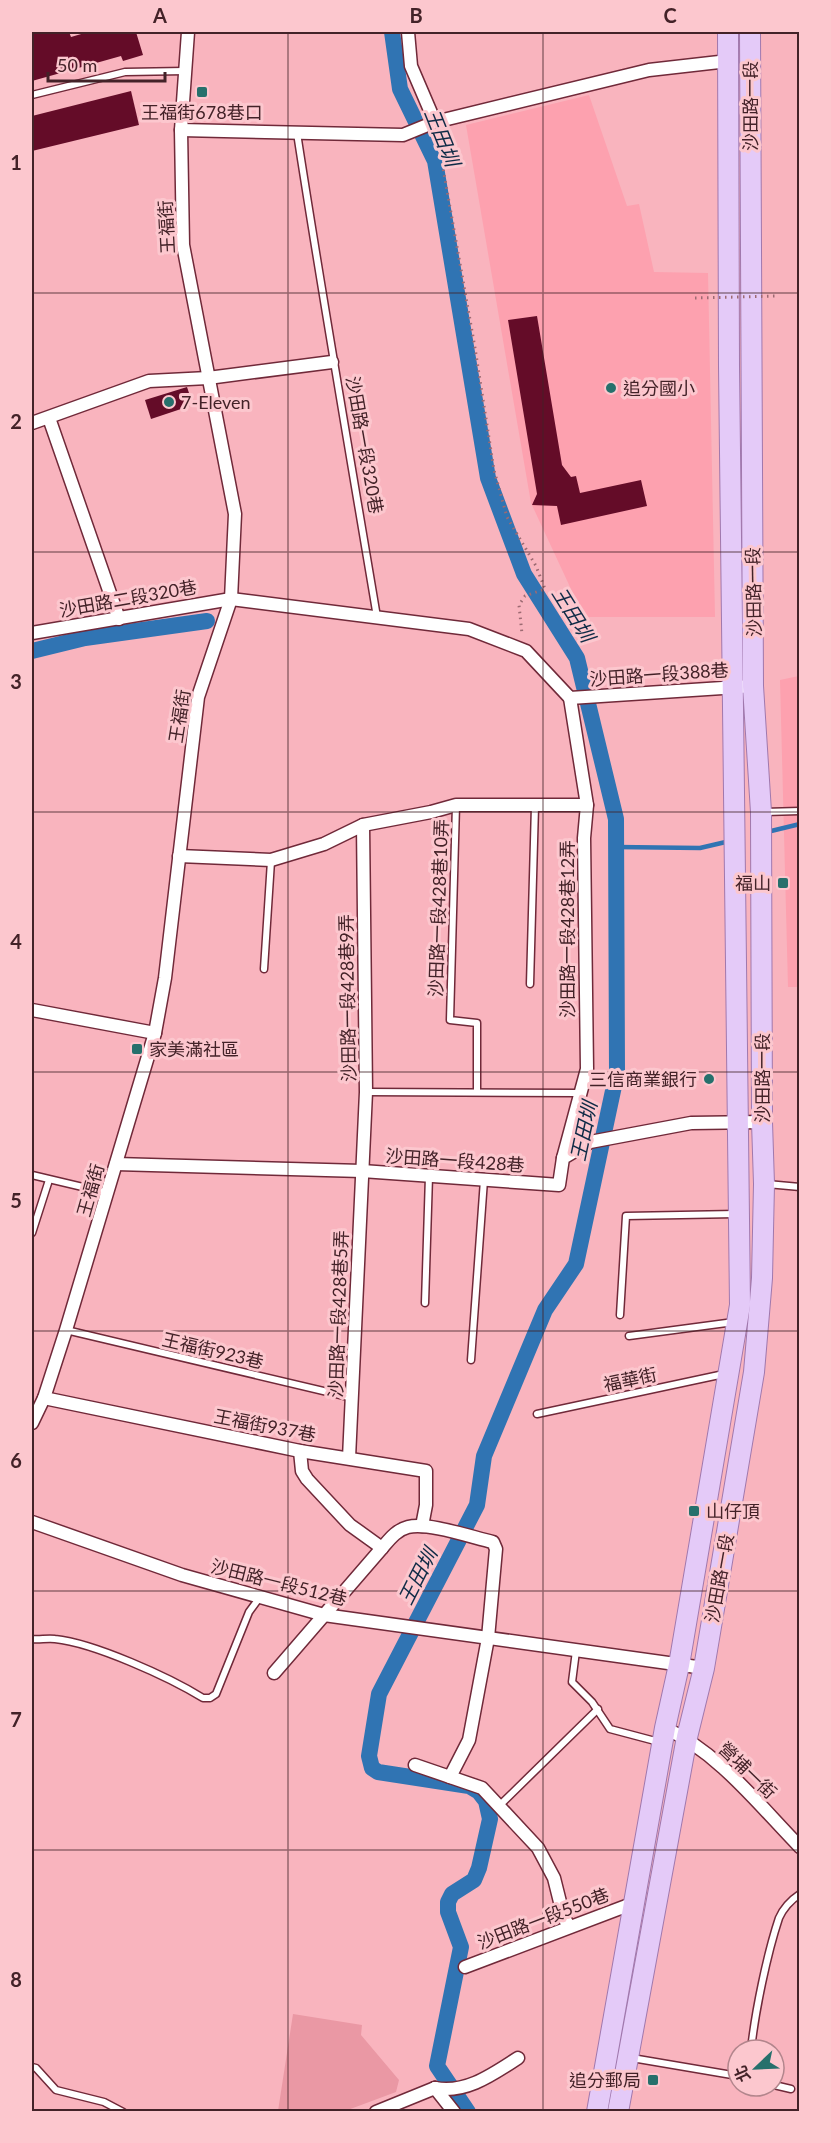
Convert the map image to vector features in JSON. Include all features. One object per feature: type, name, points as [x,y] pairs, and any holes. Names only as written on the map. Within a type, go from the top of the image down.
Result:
[{"type":"main road","name":"沙田路一段","points":[[618,2112],[687,1737],[704,1668],[754,1372],[762,1278],[764,1184],[761,812],[744,686],[729,366],[728,32]]},
{"type":"main road","name":"沙田路一段","points":[[597,2112],[663,1735],[679,1665],[740,1305],[739,1123],[750,364],[750,32]]},
{"type":"main road","points":[[729,366],[750,364]]},
{"type":"street","name":"王福街","points":[[44,1398],[109,1193],[154,1033],[165,978],[198,697],[231,599],[235,514],[227,462],[208,378],[183,245],[181,130],[188,32]]},
{"type":"street","points":[[408,32],[411,66],[435,122]]},
{"type":"street","points":[[181,130],[403,135],[435,122],[649,70],[728,61]]},
{"type":"street","points":[[32,423],[149,381],[208,378],[332,362]]},
{"type":"street","points":[[49,418],[119,619]]},
{"type":"street","points":[[231,599],[377,618]]},
{"type":"street","name":"沙田路二段320巷","points":[[32,633],[231,599]]},
{"type":"street","name":"沙田路一段388巷","points":[[377,618],[469,629],[526,651],[570,698],[744,686]]},
{"type":"street","name":"沙田路一段428巷12弄","points":[[563,1158],[587,1069],[584,838],[586,805],[570,698]]},
{"type":"street","points":[[179,856],[271,860],[324,844],[363,825],[456,805],[586,805]]},
{"type":"street","name":"沙田路一段428巷9弄","points":[[362,1171],[366,1092],[363,825]]},
{"type":"street","points":[[32,1010],[154,1033]]},
{"type":"street","points":[[563,1158],[590,1142],[691,1123],[762,1122]]},
{"type":"street","name":"沙田路一段428巷","points":[[116,1164],[362,1171],[559,1185],[563,1158]]},
{"type":"street","name":"沙田路一段428巷5弄","points":[[349,1458],[362,1171]]},
{"type":"street","points":[[32,1423],[44,1398]]},
{"type":"street","name":"王福街937巷","points":[[44,1398],[300,1451],[426,1471],[426,1505],[422,1526]]},
{"type":"street","points":[[300,1451],[302,1471],[307,1479],[350,1525],[382,1548]]},
{"type":"street","name":"沙田路一段512巷","points":[[32,1522],[182,1575],[324,1615],[704,1668]]},
{"type":"street","points":[[274,1673],[382,1548],[400,1531],[407,1527],[422,1526],[493,1542],[496,1549],[488,1638],[469,1740],[450,1777]]},
{"type":"street","name":"營埔一街","points":[[663,1735],[687,1737],[720,1766],[800,1847]]},
{"type":"street","points":[[415,1765],[482,1788],[538,1848],[554,1878],[564,1918],[569,1926]]},
{"type":"street","name":"沙田路一段550巷","points":[[465,1968],[569,1926],[634,1903]]},
{"type":"street","points":[[376,2112],[435,2088],[452,2091],[466,2086],[518,2058]]},
{"type":"street","points":[[435,2088],[454,2112]]},
{"type":"lane","points":[[32,95],[124,72],[185,71]]},
{"type":"lane","name":"沙田路一段320巷","points":[[297,132],[332,362],[345,421],[377,618]]},
{"type":"lane","name":"沙田路一段428巷10弄","points":[[456,805],[450,1020],[477,1023],[477,1091]]},
{"type":"lane","points":[[530,984],[535,806]]},
{"type":"lane","points":[[761,812],[800,811]]},
{"type":"lane","points":[[264,969],[271,860]]},
{"type":"lane","points":[[366,1092],[580,1093]]},
{"type":"lane","points":[[32,1175],[109,1193]]},
{"type":"lane","points":[[425,1303],[429,1176]]},
{"type":"lane","points":[[32,1233],[49,1180]]},
{"type":"lane","points":[[471,1360],[484,1180]]},
{"type":"lane","points":[[764,1184],[800,1187]]},
{"type":"lane","points":[[620,1315],[626,1216],[739,1214]]},
{"type":"lane","points":[[629,1336],[738,1322]]},
{"type":"lane","name":"王福街923巷","points":[[66,1330],[353,1398]]},
{"type":"lane","name":"福華街","points":[[537,1414],[729,1372]]},
{"type":"lane","points":[[32,1639],[54,1639],[91,1648],[140,1667],[202,1698],[210,1698],[216,1694],[249,1612],[260,1597]]},
{"type":"lane","points":[[576,1651],[572,1682],[598,1709],[610,1729],[663,1735]]},
{"type":"lane","points":[[499,1806],[598,1709]]},
{"type":"lane","points":[[752,2038],[780,1917],[792,1899],[800,1894]]},
{"type":"lane","points":[[628,2058],[726,2074]]},
{"type":"lane","points":[[32,2067],[36,2068],[56,2090],[104,2102],[123,2112]]},
{"type":"lane","points":[[786,2089],[791,2090]]},
{"type":"path","points":[[435,122],[494,470],[507,517],[536,566],[545,589],[525,596],[519,605],[519,620],[526,651]]},
{"type":"path","points":[[695,298],[778,296]]},
{"type":"shaded area","name":"追分國小","points":[[589,95],[627,206],[639,204],[654,272],[708,273],[715,617],[584,617],[531,503],[466,125]]},
{"type":"shaded area","points":[[799,676],[799,987],[788,987],[780,680]]},
{"type":"shaded area","points":[[293,2014],[362,2025],[361,2035],[399,2080],[396,2092],[345,2111],[278,2111]]},
{"type":"building","points":[[32,32],[69,32],[71,37],[88,32],[136,32],[143,55],[123,61],[121,56],[32,81]]},
{"type":"building","points":[[131,91],[139,125],[32,151],[32,116]]},
{"type":"building","points":[[537,316],[562,465],[571,477],[576,476],[580,493],[641,480],[647,506],[561,525],[557,506],[532,505],[537,494],[508,320]]},
{"type":"building","name":"7-Eleven","points":[[187,387],[193,405],[151,419],[145,400]]},
{"type":"waterway","name":"王田圳","points":[[392,32],[400,89],[435,161],[488,478],[524,574],[577,658],[616,819],[617,1072],[576,1264],[545,1310],[484,1456],[477,1505],[379,1694],[369,1756],[372,1768],[378,1772],[469,1786],[479,1792],[486,1801],[490,1819],[479,1868],[474,1880],[452,1894],[448,1902],[448,1912],[461,1947],[437,2066],[468,2112]]},
{"type":"waterway","points":[[32,651],[85,638],[207,621]]},
{"type":"waterway","points":[[767,832],[800,824]]},
{"type":"waterway","points":[[616,847],[700,848],[730,841]]},
{"type":"place","name":"王福街678巷口","points":[[202,92]]},
{"type":"place","name":"追分國小","points":[[611,388]]},
{"type":"place","name":"7-Eleven","points":[[169,402]]},
{"type":"place","name":"福山","points":[[783,883]]},
{"type":"place","name":"家美滿社區","points":[[137,1049]]},
{"type":"place","name":"三信商業銀行","points":[[709,1079]]},
{"type":"place","name":"山仔頂","points":[[694,1511]]},
{"type":"place","name":"追分郵局","points":[[653,2080]]}]
